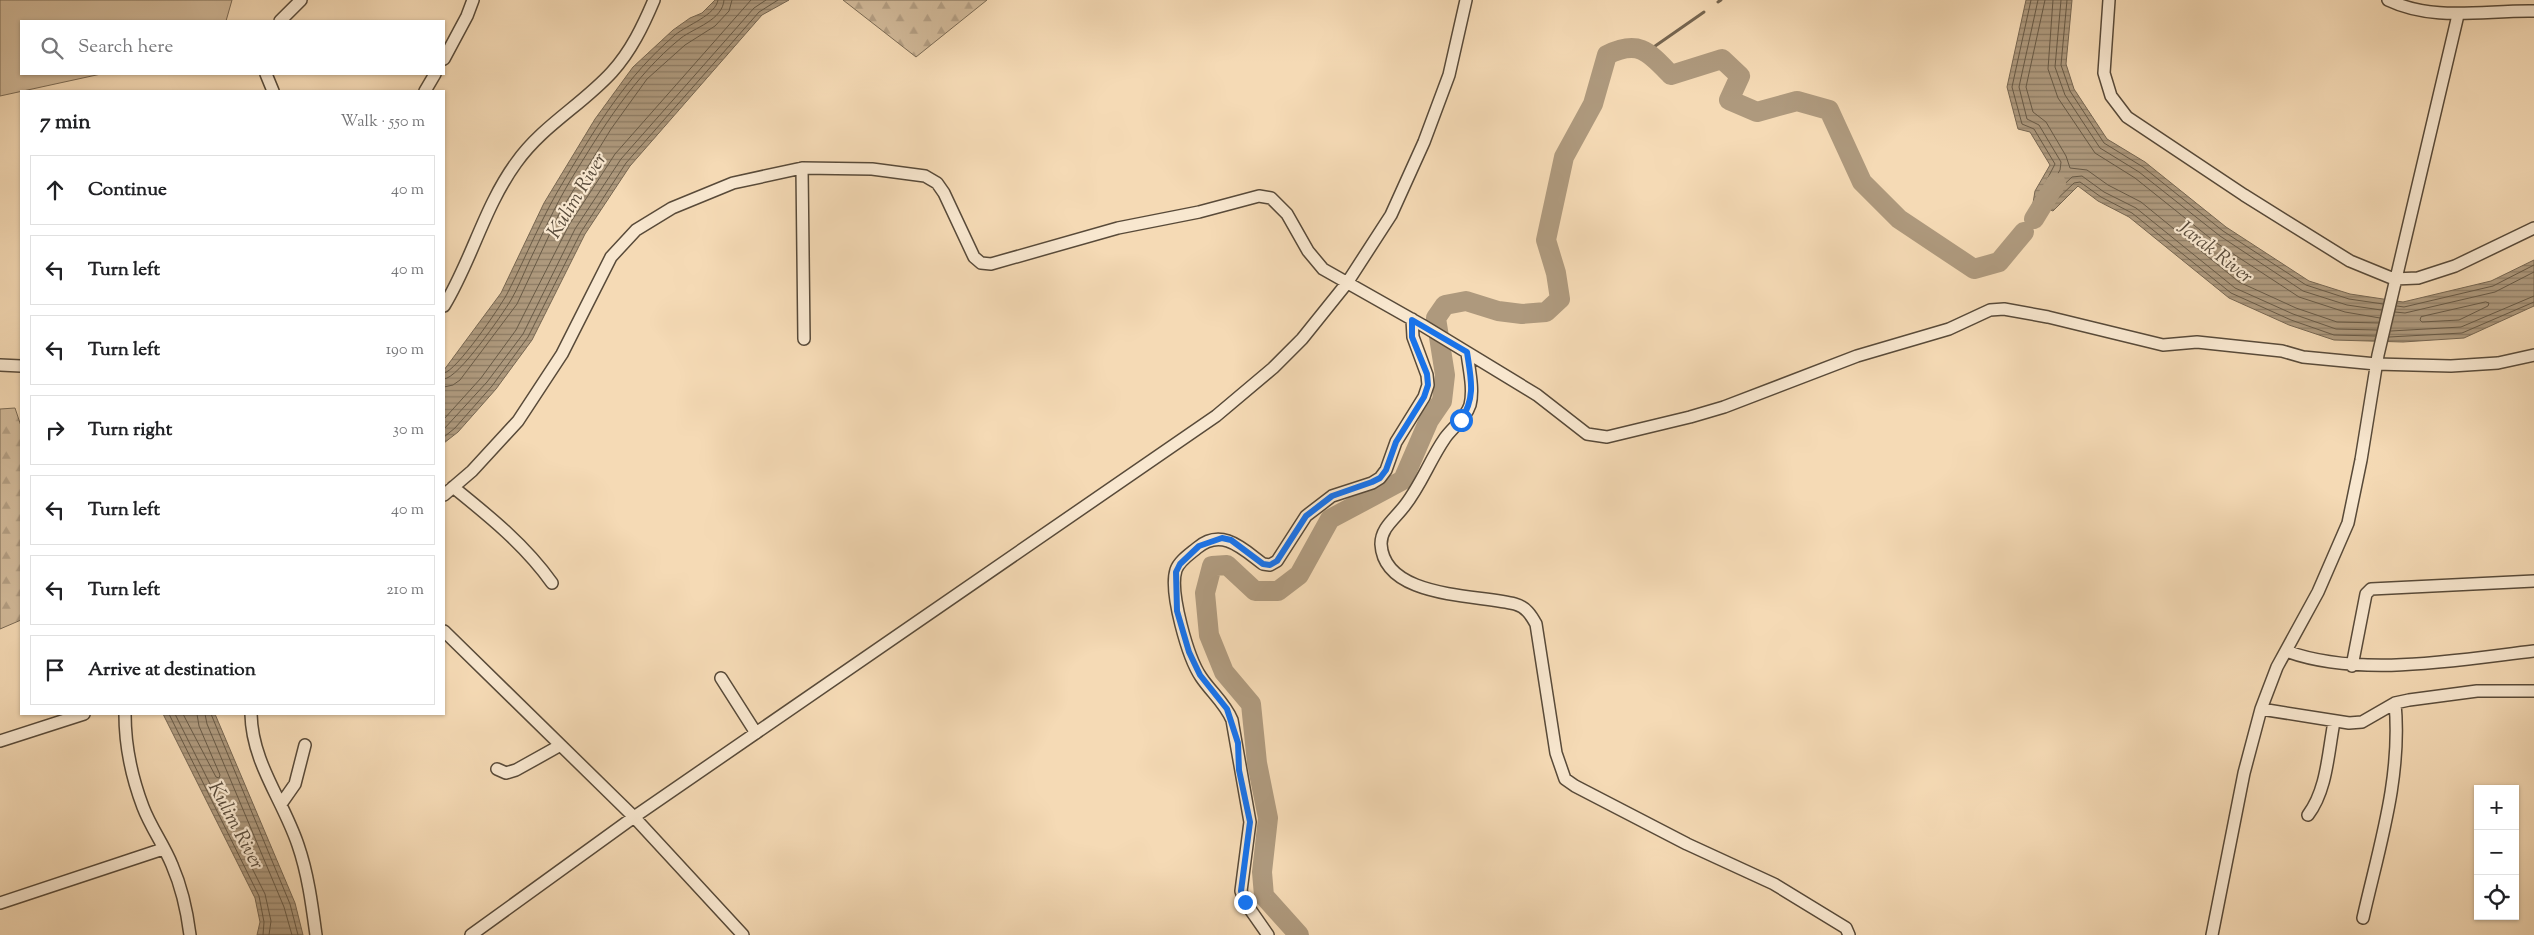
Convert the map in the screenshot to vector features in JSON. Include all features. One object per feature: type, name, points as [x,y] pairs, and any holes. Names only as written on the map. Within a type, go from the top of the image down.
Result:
[{"type":"street","points":[[281,20],[301,0]]},
{"type":"street","points":[[445,57],[467,16],[473,0]]},
{"type":"street","points":[[445,304],[491,204],[514,164],[534,139],[612,72],[637,38],[654,0]]},
{"type":"street","points":[[471,935],[634,817],[1216,416],[1273,368],[1324,314],[1347,283],[1391,215],[1424,142],[1449,75],[1466,0]]},
{"type":"street","points":[[2109,0],[2104,74],[2110,96],[2127,117],[2244,195],[2350,261],[2394,279],[2418,278],[2455,266],[2534,228]]},
{"type":"street","points":[[2388,0],[2399,6],[2434,14],[2458,15],[2534,11]]},
{"type":"street","points":[[2212,935],[2244,773],[2261,709],[2277,667],[2318,592],[2348,523],[2361,460],[2377,359],[2394,279],[2458,15]]},
{"type":"street","points":[[266,75],[273,90]]},
{"type":"street","points":[[426,90],[434,75]]},
{"type":"street","points":[[802,168],[804,339]]},
{"type":"street","points":[[445,494],[472,471],[518,421],[562,354],[610,257],[636,230],[672,208],[733,183],[802,168],[872,169],[925,176],[937,183],[944,193],[974,257],[981,263],[986,264],[1118,228],[1199,212],[1259,196],[1271,198],[1287,214],[1308,251],[1323,268],[1417,322],[1537,396],[1587,434],[1607,437],[1690,418],[1724,407],[1857,356],[1949,329],[1990,310],[2004,310],[2048,317],[2163,345],[2213,344],[2282,350],[2326,360],[2377,359],[2451,366],[2498,363],[2534,355]]},
{"type":"street","points":[[1268,935],[1245,902],[1241,891],[1250,822],[1232,720],[1227,709],[1200,675],[1189,652],[1177,611],[1176,572],[1180,564],[1199,546],[1222,538],[1231,540],[1263,564],[1270,565],[1277,561],[1306,516],[1332,496],[1380,478],[1386,470],[1396,442],[1424,397],[1428,385],[1427,374],[1412,337],[1417,322]]},
{"type":"street","points":[[1467,352],[1470,374],[1470,406],[1436,452],[1413,496],[1387,526],[1381,541],[1382,558],[1393,572],[1417,585],[1448,595],[1516,605],[1530,613],[1536,624],[1556,753],[1565,779],[1687,844],[1774,884],[1846,928],[1849,935]]},
{"type":"street","points":[[0,365],[20,366]]},
{"type":"street","points":[[453,487],[497,522],[535,559],[552,583]]},
{"type":"street","points":[[2352,666],[2366,594],[2371,589],[2534,581]]},
{"type":"street","points":[[445,632],[559,746],[634,817],[743,935]]},
{"type":"street","points":[[2286,651],[2305,658],[2352,666],[2448,661],[2534,651]]},
{"type":"street","points":[[721,678],[756,733]]},
{"type":"street","points":[[2261,709],[2334,722],[2362,722],[2395,703],[2477,691],[2534,691]]},
{"type":"street","points":[[2363,918],[2387,817],[2395,769],[2397,722],[2395,703]]},
{"type":"street","points":[[0,741],[81,715]]},
{"type":"street","points":[[125,715],[125,730],[132,768],[142,806],[172,864],[187,907],[190,935]]},
{"type":"street","points":[[251,715],[251,730],[261,765],[282,804],[299,846],[312,903],[316,935]]},
{"type":"street","points":[[2308,815],[2315,806],[2321,791],[2334,722]]},
{"type":"street","points":[[282,804],[295,784],[305,746]]},
{"type":"street","points":[[497,769],[506,773],[516,770],[559,746]]},
{"type":"street","points":[[0,903],[163,849]]},
{"type":"green space","points":[[0,0],[232,0],[226,20],[20,20],[20,75],[96,75],[20,90],[20,92],[0,96]]},
{"type":"green space","points":[[843,0],[987,0],[916,57]]},
{"type":"green space","points":[[15,408],[20,423],[20,620],[0,629],[0,409]]},
{"type":"water","name":"Kulim River","points":[[715,0],[789,0],[762,15],[630,166],[585,234],[532,340],[496,389],[458,432],[445,442],[445,369],[501,293],[544,203],[595,119],[633,67],[673,30],[690,18],[702,13]]},
{"type":"water","name":"Jarak River","points":[[2026,0],[2072,0],[2066,64],[2074,89],[2107,139],[2145,162],[2226,227],[2309,281],[2350,294],[2403,302],[2491,281],[2534,260],[2534,306],[2464,338],[2403,342],[2334,340],[2289,325],[2229,298],[2129,217],[2098,201],[2078,186],[2053,211],[2033,203],[2035,191],[2050,165],[2030,132],[2018,129],[2007,87]]},
{"type":"water","name":"Kulim River","points":[[164,715],[215,715],[295,903],[303,935],[257,935],[260,922],[255,898]]},
{"type":"waterway","points":[[1648,51],[1704,12]]},
{"type":"waterway","points":[[1299,935],[1264,896],[1262,872],[1268,818],[1257,763],[1251,704],[1224,672],[1209,635],[1205,593],[1212,566],[1227,565],[1255,591],[1278,591],[1299,575],[1330,519],[1403,480],[1429,420],[1442,401],[1445,375],[1436,318],[1445,305],[1466,301],[1498,311],[1522,314],[1546,312],[1560,299],[1556,273],[1546,240],[1564,157],[1593,104],[1607,55],[1627,48],[1643,50],[1650,54],[1671,75],[1722,59],[1740,76],[1729,100],[1757,112],[1797,101],[1829,110],[1862,182],[1899,219],[1974,269],[1999,262],[2024,232]]},
{"type":"waterway","points":[[2034,219],[2056,183]]},
{"type":"route","points":[[1245,902],[1241,891],[1249,844],[1250,822],[1239,770],[1238,743],[1227,709],[1200,675],[1189,652],[1177,611],[1176,572],[1180,564],[1199,546],[1211,540],[1222,538],[1231,540],[1263,564],[1270,565],[1277,561],[1306,516],[1332,496],[1380,478],[1386,470],[1396,442],[1424,397],[1428,385],[1427,374],[1412,337],[1412,320],[1467,352],[1470,374],[1470,406],[1461,420]]}]
